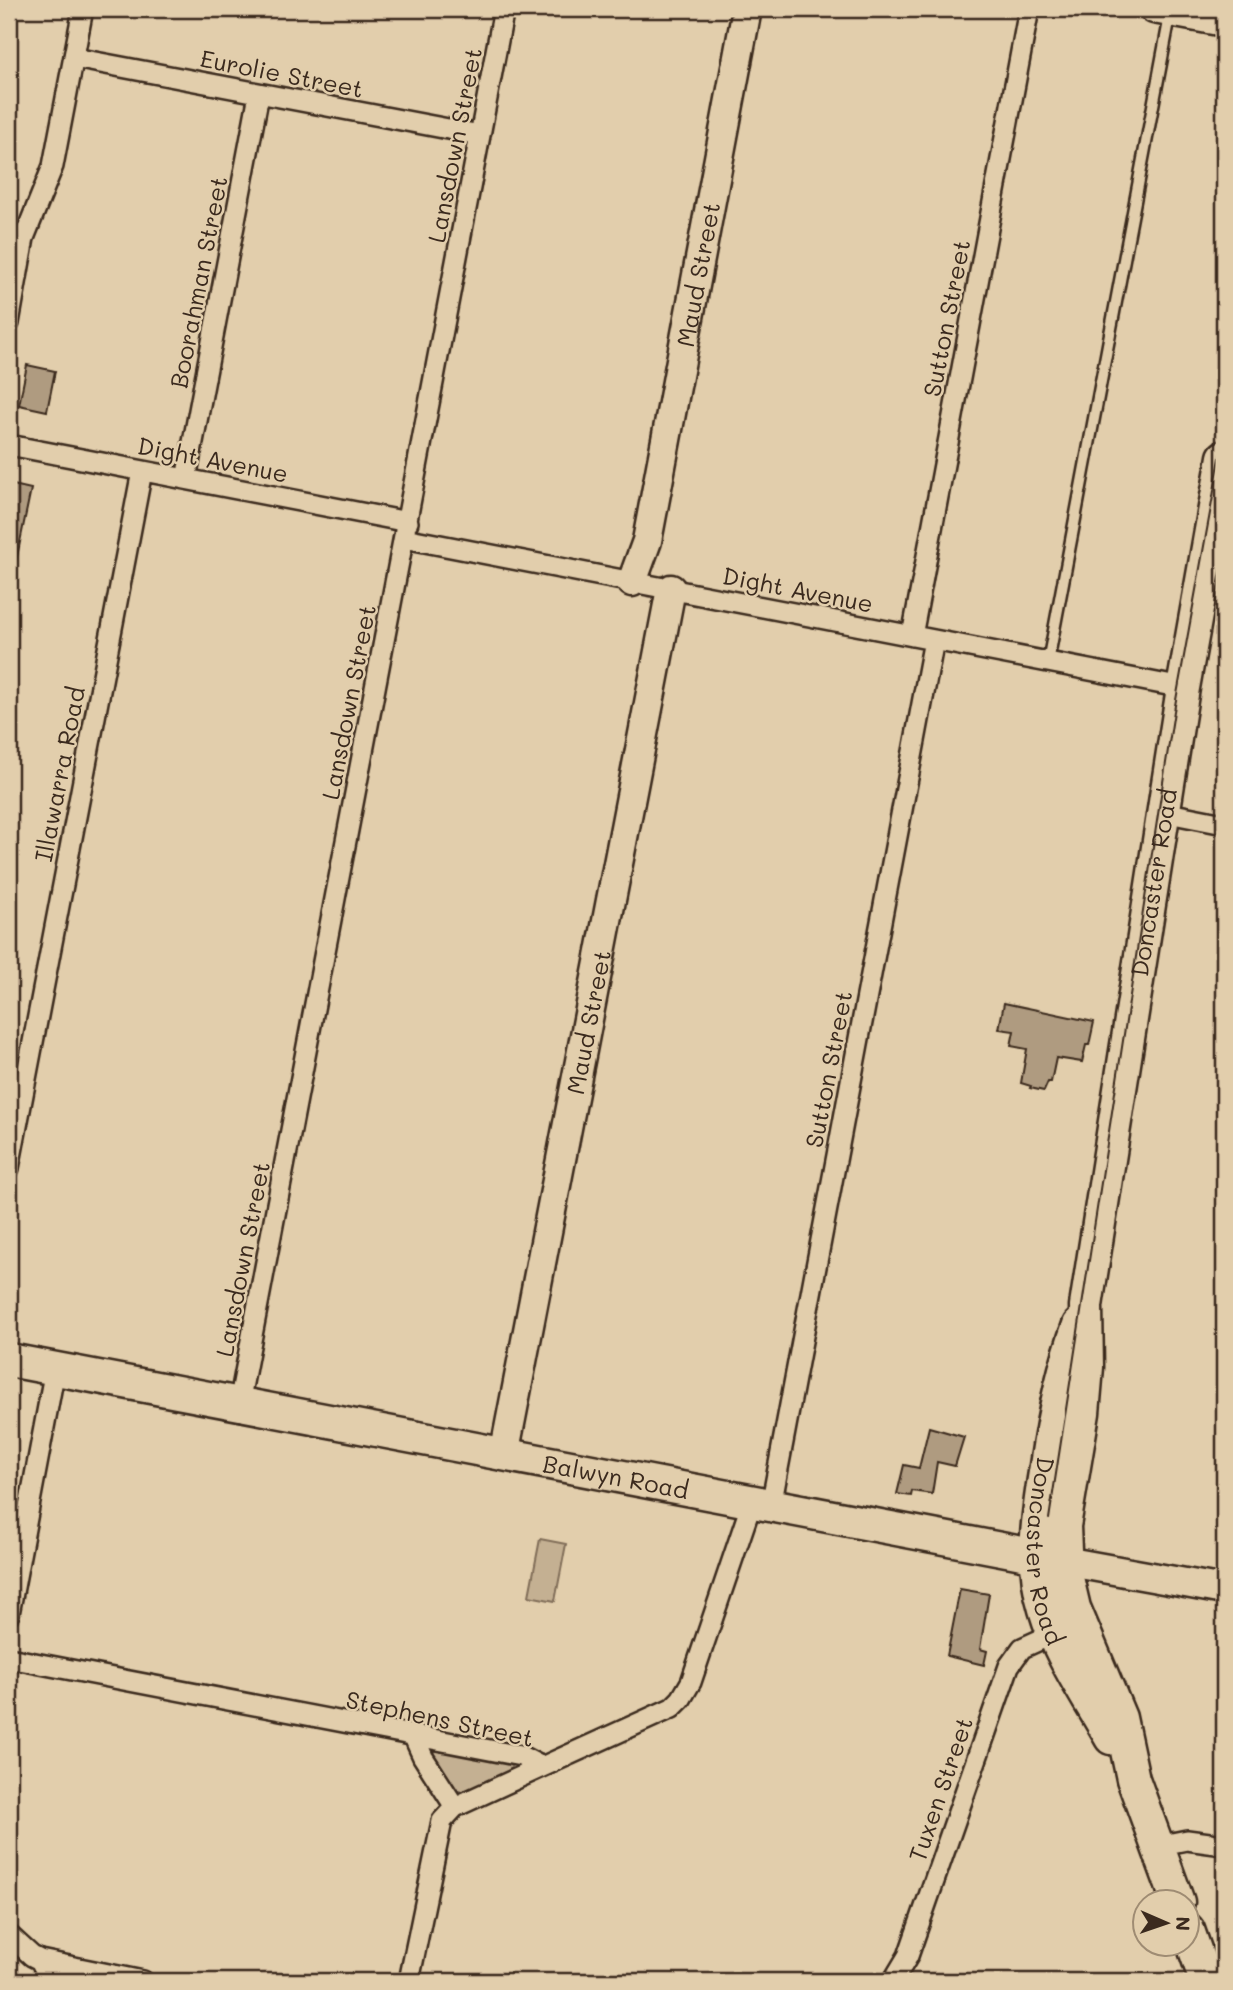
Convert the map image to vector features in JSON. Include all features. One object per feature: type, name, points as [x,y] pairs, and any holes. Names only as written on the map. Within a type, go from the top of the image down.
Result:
[{"type":"main road","name":"Doncaster Road","points":[[1173,1888],[1133,1779],[1120,1717],[1050,1559],[1037,1523],[1055,1406],[1065,1366],[1086,1306],[1183,688],[1215,554],[1224,457]]},
{"type":"main road","name":"Balwyn Road","points":[[9,1360],[1050,1559]]},
{"type":"main road","name":"Doncaster Road","points":[[1050,1559],[1038,1579],[1045,1609],[1055,1633],[1133,1779]]},
{"type":"main road","points":[[1198,1958],[1206,1981]]},
{"type":"street","points":[[9,323],[24,238],[53,166],[83,9]]},
{"type":"street","name":"Lansdown Street","points":[[239,1404],[504,9]]},
{"type":"street","name":"Maud Street","points":[[504,1455],[649,585],[647,541],[747,9]]},
{"type":"street","name":"Sutton Street","points":[[912,636],[1029,9]]},
{"type":"street","points":[[1163,10],[1224,22]]},
{"type":"street","name":"Eurolie Street","points":[[74,58],[480,135]]},
{"type":"street","name":"Boorahman Street","points":[[186,479],[259,94]]},
{"type":"street","name":"Dight Avenue","points":[[9,445],[186,479],[649,585],[1183,688]]},
{"type":"street","name":"Illawarra Road","points":[[9,1168],[142,471]]},
{"type":"street","name":"Sutton Street","points":[[761,1504],[934,640]]},
{"type":"street","points":[[1163,813],[1224,824]]},
{"type":"street","points":[[9,1614],[55,1369]]},
{"type":"street","name":"Stephens Street","points":[[9,1658],[521,1756],[542,1767],[672,1707],[681,1699],[691,1682],[761,1504]]},
{"type":"street","name":"Balwyn Road","points":[[1050,1559],[1224,1590]]},
{"type":"street","name":"Tuxen Street","points":[[894,1981],[908,1956],[1009,1666],[1022,1648],[1055,1633]]},
{"type":"street","points":[[413,1735],[423,1757],[454,1807]]},
{"type":"street","points":[[409,1981],[442,1821],[454,1807],[542,1767]]},
{"type":"street","points":[[1157,1846],[1187,1840],[1224,1845]]},
{"type":"street","points":[[9,1935],[40,1960],[143,1981]]},
{"type":"street","points":[[40,1960],[48,1976],[54,1981]]},
{"type":"lane","points":[[1048,662],[1163,10]]},
{"type":"shaded area","points":[[540,1539],[566,1544],[555,1601],[529,1596]]},
{"type":"shaded area","points":[[436,1749],[508,1762],[511,1767],[509,1772],[463,1793],[457,1790],[435,1758],[433,1753]]},
{"type":"building","points":[[27,365],[55,371],[47,411],[19,405]]},
{"type":"building","points":[[9,484],[31,489],[15,566],[9,565]]},
{"type":"building","points":[[1004,1003],[1094,1022],[1082,1062],[1056,1058],[1051,1082],[1048,1082],[1044,1091],[1021,1083],[1027,1049],[1011,1046],[1014,1031],[999,1029]]},
{"type":"building","points":[[929,1427],[964,1437],[955,1466],[937,1462],[932,1494],[912,1491],[911,1496],[897,1494],[904,1465],[919,1468]]},
{"type":"building","points":[[960,1589],[989,1594],[980,1649],[987,1651],[984,1665],[947,1656]]},
{"type":"tram line","points":[[1049,1519],[1174,711],[1224,436]]}]
